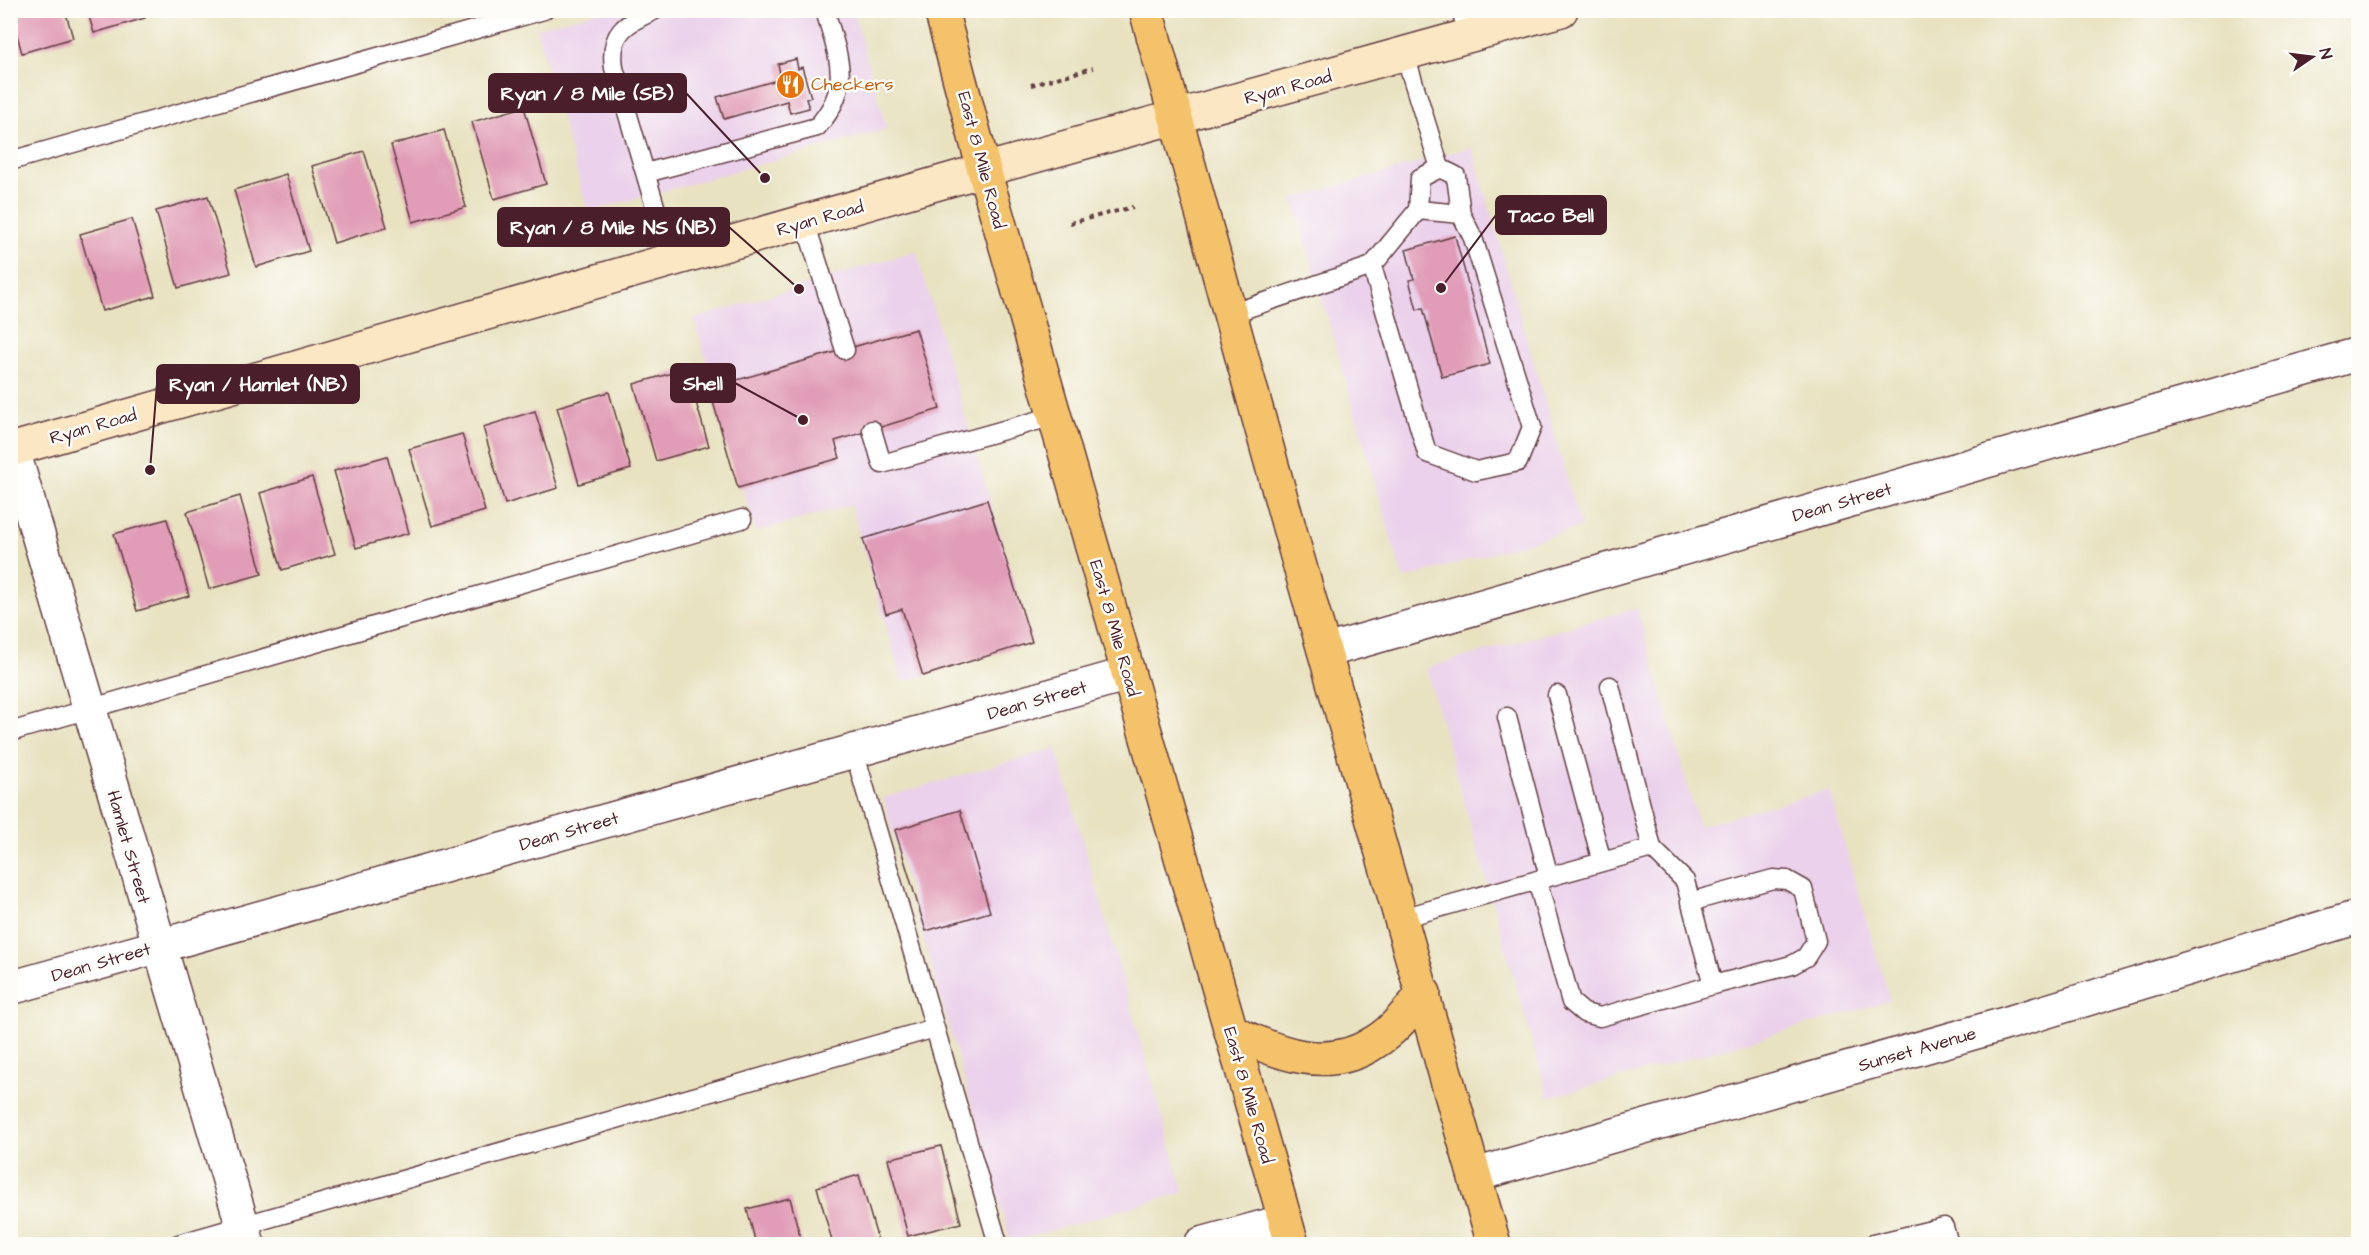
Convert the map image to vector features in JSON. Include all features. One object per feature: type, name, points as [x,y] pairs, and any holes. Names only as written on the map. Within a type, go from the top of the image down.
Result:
[{"type":"highway","name":"East 8 Mile Road","points":[[941,10],[984,170],[1288,1233]]},
{"type":"highway","points":[[1146,10],[1297,556],[1424,993],[1494,1245]]},
{"type":"highway","points":[[1231,1032],[1273,1051],[1301,1057],[1336,1057],[1353,1053],[1375,1043],[1395,1026],[1424,993]]},
{"type":"street","name":"Ryan Road","points":[[12,450],[984,170],[1405,55],[1465,24],[1561,10]]},
{"type":"street","name":"Dean Street","points":[[1326,651],[2358,354]]},
{"type":"street","name":"Hamlet Street","points":[[12,450],[245,1235]]},
{"type":"street","name":"Dean Street","points":[[10,988],[1128,674]]},
{"type":"street","name":"Sunset Avenue","points":[[1475,1175],[2001,1025],[2358,917]]},
{"type":"street","points":[[1201,1245],[1288,1233]]},
{"type":"lane","points":[[10,161],[544,10]]},
{"type":"lane","points":[[656,10],[631,21],[619,32],[611,50],[614,68],[671,260]]},
{"type":"lane","points":[[646,173],[817,127],[832,110],[840,88],[839,64],[825,10]]},
{"type":"lane","points":[[1372,266],[1427,453],[1476,471],[1518,462],[1532,428],[1473,238],[1461,214],[1456,176],[1440,168],[1405,55]]},
{"type":"lane","points":[[1230,314],[1372,266],[1418,210],[1420,178],[1440,168]]},
{"type":"lane","points":[[1418,210],[1461,214]]},
{"type":"lane","points":[[805,222],[845,350]]},
{"type":"lane","points":[[872,430],[882,464],[1054,416]]},
{"type":"lane","points":[[10,732],[742,519]]},
{"type":"lane","points":[[1610,686],[1652,848],[1684,881],[1713,985]]},
{"type":"lane","points":[[1557,695],[1602,862]]},
{"type":"lane","points":[[1507,717],[1571,1002],[1584,1013],[1600,1017],[1792,965],[1806,957],[1816,941],[1803,890],[1787,880],[1773,879],[1690,902]]},
{"type":"lane","points":[[854,751],[998,1245]]},
{"type":"lane","points":[[1402,918],[1652,848]]},
{"type":"lane","points":[[178,1245],[245,1235],[935,1028]]},
{"type":"lane","points":[[1873,1245],[1944,1227],[1949,1245]]},
{"type":"path","points":[[1031,85],[1094,68]]},
{"type":"path","points":[[1070,223],[1133,207]]},
{"type":"shaded area","points":[[600,11],[853,11],[887,129],[588,212],[536,28]]},
{"type":"shaded area","points":[[1472,147],[1581,527],[1403,579],[1293,199]]},
{"type":"shaded area","points":[[916,251],[1032,642],[902,682],[851,505],[756,532],[694,319]]},
{"type":"shaded area","points":[[1637,608],[1699,826],[1829,790],[1890,1001],[1548,1098],[1426,668]]},
{"type":"shaded area","points":[[1056,748],[1184,1192],[1011,1242],[883,798]]},
{"type":"building","points":[[10,10],[65,10],[73,38],[22,53]]},
{"type":"building","points":[[87,10],[143,10],[145,18],[94,33]]},
{"type":"building","points":[[796,59],[798,69],[802,67],[811,97],[806,99],[809,108],[790,113],[787,101],[724,119],[717,97],[781,79],[778,64]]},
{"type":"building","points":[[524,107],[546,184],[494,199],[472,122]]},
{"type":"building","points":[[444,130],[466,207],[413,222],[391,145]]},
{"type":"building","points":[[364,151],[387,227],[334,243],[312,166]]},
{"type":"building","points":[[286,174],[309,251],[256,267],[234,190]]},
{"type":"building","points":[[208,196],[231,273],[178,288],[156,211]]},
{"type":"building","points":[[132,219],[155,296],[102,311],[80,234]]},
{"type":"building","points":[[1455,236],[1490,364],[1442,377],[1423,308],[1417,310],[1409,280],[1414,279],[1406,250]]},
{"type":"building","points":[[916,329],[940,409],[835,441],[840,458],[738,488],[709,388]]},
{"type":"building","points":[[686,369],[709,446],[656,461],[634,384]]},
{"type":"building","points":[[609,392],[631,469],[579,484],[557,407]]},
{"type":"building","points":[[535,411],[558,488],[505,504],[483,427]]},
{"type":"building","points":[[462,434],[485,511],[432,526],[409,449]]},
{"type":"building","points":[[387,456],[409,533],[356,548],[334,471]]},
{"type":"building","points":[[312,477],[335,554],[282,570],[260,493]]},
{"type":"building","points":[[240,496],[262,574],[209,589],[187,512]]},
{"type":"building","points":[[987,500],[1032,642],[923,676],[902,609],[886,614],[863,539]]},
{"type":"building","points":[[167,519],[189,596],[137,611],[114,534]]},
{"type":"building","points":[[960,810],[990,912],[926,931],[895,830]]},
{"type":"building","points":[[941,1146],[961,1223],[908,1236],[888,1159]]},
{"type":"building","points":[[859,1175],[879,1244],[833,1244],[817,1187]]},
{"type":"building","points":[[790,1198],[802,1244],[756,1244],[747,1209]]},
{"type":"place","name":"Checkers","points":[[790,84]]},
{"type":"place","name":"Ryan / 8 Mile (SB)","points":[[765,178]]},
{"type":"place","name":"Taco Bell","points":[[1441,288]]},
{"type":"place","name":"Ryan / 8 Mile NS (NB)","points":[[799,289]]},
{"type":"place","name":"Shell","points":[[803,420]]},
{"type":"place","name":"Ryan / Hamlet (NB)","points":[[150,470]]}]
